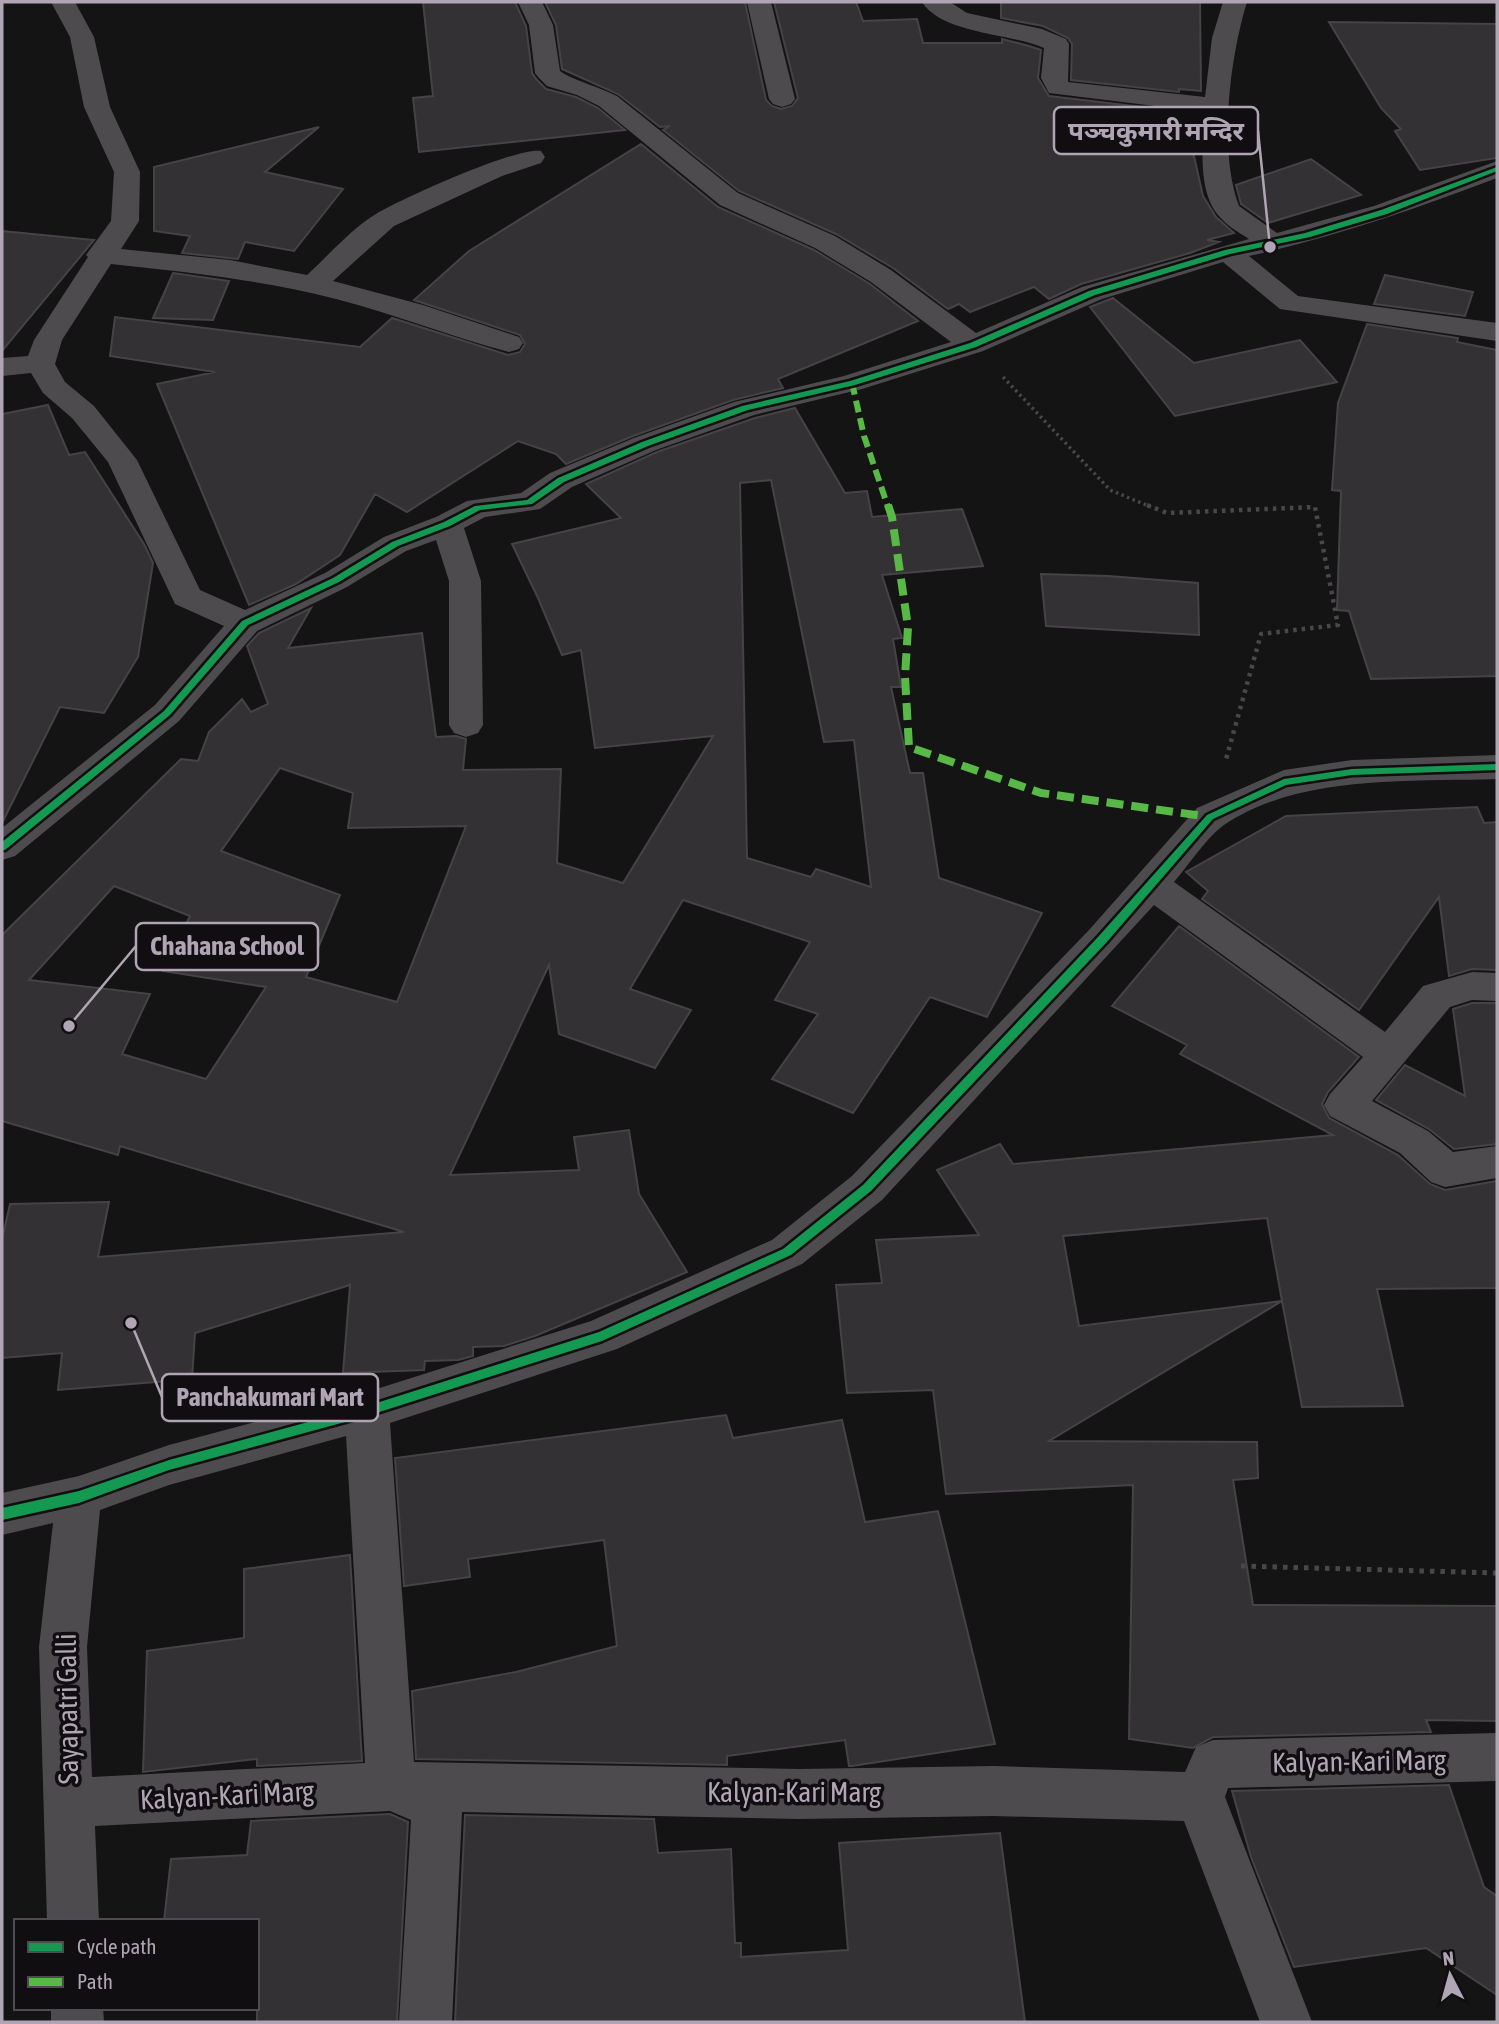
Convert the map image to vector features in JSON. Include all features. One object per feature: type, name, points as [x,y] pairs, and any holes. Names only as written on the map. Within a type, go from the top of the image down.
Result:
[{"type":"street","points":[[63,2],[82,37],[97,107],[127,172],[125,221],[48,340],[40,365],[53,387],[83,412],[122,460],[187,597],[245,623]]},
{"type":"street","points":[[530,2],[541,26],[548,73],[556,81],[586,90],[608,101],[729,199],[825,242],[881,276],[973,345]]},
{"type":"street","points":[[760,2],[782,99]]},
{"type":"street","points":[[934,2],[959,19],[1033,34],[1057,44],[1054,78],[1058,88],[1218,106]]},
{"type":"street","points":[[1235,2],[1224,36],[1218,106],[1217,156],[1221,195],[1227,210],[1273,243]]},
{"type":"street","points":[[312,285],[384,220],[493,170],[532,157]]},
{"type":"street","points":[[2,847],[167,713],[245,623],[336,580],[395,544],[447,524],[478,508],[529,502],[561,480],[645,444],[744,408],[852,383],[973,345],[1091,293],[1228,252],[1273,243],[1384,212],[1497,169]]},
{"type":"street","points":[[1228,252],[1290,303],[1497,332]]},
{"type":"street","points":[[100,256],[247,271],[432,316],[509,343]]},
{"type":"street","points":[[2,368],[40,365]]},
{"type":"street","points":[[447,524],[465,580],[466,725]]},
{"type":"street","points":[[2,1514],[79,1497],[169,1465],[367,1411],[602,1336],[787,1252],[867,1188],[1152,886],[1210,817],[1284,782],[1352,772],[1497,767]]},
{"type":"street","points":[[1152,886],[1389,1055]]},
{"type":"street","points":[[1497,988],[1472,986],[1437,996],[1344,1105],[1414,1142],[1446,1170],[1497,1162]]},
{"type":"street","points":[[367,1411],[391,1786],[437,1806],[426,2022]]},
{"type":"street","name":"Sayapatri Galli","points":[[73,1919],[63,1647],[79,1497]]},
{"type":"street","name":"Kalyan-Kari Marg","points":[[68,1803],[391,1786],[799,1794],[994,1791],[1199,1797],[1213,1764],[1497,1757]]},
{"type":"street","points":[[1199,1797],[1286,2022]]},
{"type":"path","points":[[973,345],[1110,490],[1167,513],[1315,506],[1338,625],[1261,635],[1210,817]]},
{"type":"path","points":[[1241,1566],[1497,1573]]},
{"type":"building","points":[[423,2],[515,2],[526,26],[532,73],[537,80],[546,89],[576,97],[598,108],[625,130],[419,152],[413,98],[433,96]]},
{"type":"building","points":[[545,2],[745,2],[766,100],[781,109],[792,106],[798,98],[774,2],[856,2],[863,21],[917,19],[923,43],[1002,43],[1002,39],[1041,50],[1038,78],[1049,96],[1184,112],[1203,196],[1216,217],[1234,233],[1207,240],[1219,242],[1190,253],[1081,284],[1049,299],[1034,287],[970,312],[959,304],[948,309],[893,268],[836,234],[739,191],[663,130],[670,126],[660,127],[618,94],[562,69],[556,25]]},
{"type":"building","points":[[1001,2],[1200,2],[1201,91],[1179,89],[1179,92],[1071,80],[1072,44],[1068,38],[1043,26],[1001,18]]},
{"type":"building","points":[[1329,22],[1497,24],[1497,158],[1420,170],[1395,131],[1401,129],[1381,108]]},
{"type":"building","points":[[319,127],[265,172],[343,189],[294,251],[245,242],[238,259],[182,253],[190,236],[154,231],[154,167]]},
{"type":"building","points":[[641,144],[718,207],[814,250],[870,284],[918,321],[778,379],[783,388],[733,400],[633,436],[566,464],[556,454],[518,441],[407,512],[375,494],[340,555],[296,584],[249,605],[157,384],[215,372],[110,356],[115,317],[360,347],[392,318],[508,355],[520,352],[525,344],[520,335],[414,300],[469,251]]},
{"type":"building","points":[[1311,159],[1361,195],[1268,223],[1241,204],[1236,185]]},
{"type":"building","points":[[2,231],[94,240],[2,351]]},
{"type":"building","points":[[173,273],[229,281],[213,320],[153,318]]},
{"type":"building","points":[[1385,275],[1473,292],[1465,316],[1374,304]]},
{"type":"building","points":[[1113,298],[1194,363],[1300,340],[1337,382],[1175,416],[1090,307]]},
{"type":"building","points":[[1367,324],[1458,338],[1457,342],[1497,350],[1497,676],[1371,679],[1349,611],[1337,610],[1341,491],[1332,490],[1338,403]]},
{"type":"building","points":[[48,405],[69,455],[85,452],[144,544],[153,563],[138,657],[104,713],[60,707],[2,823],[2,414]]},
{"type":"building","points":[[795,408],[845,493],[867,491],[872,517],[962,509],[983,566],[882,575],[902,638],[893,639],[901,687],[891,687],[910,773],[923,773],[939,878],[1042,913],[987,1017],[930,997],[853,1113],[772,1079],[818,1014],[775,1000],[810,942],[683,900],[630,989],[691,1010],[655,1068],[559,1034],[549,965],[450,1175],[579,1170],[574,1137],[629,1130],[639,1194],[687,1272],[535,1336],[504,1346],[473,1347],[473,1356],[458,1360],[425,1361],[424,1370],[343,1373],[350,1285],[195,1333],[192,1379],[58,1390],[62,1353],[2,1358],[2,1239],[10,1204],[109,1202],[98,1257],[404,1232],[120,1146],[118,1155],[2,1121],[2,935],[181,759],[198,761],[209,732],[242,699],[251,712],[268,704],[247,646],[259,633],[311,608],[288,648],[422,633],[436,737],[456,736],[466,739],[463,770],[561,769],[557,863],[623,883],[713,736],[595,748],[581,650],[562,655],[512,544],[621,518],[586,484],[657,452],[755,418]],"holes":[[[771,480],[824,742],[854,740],[871,887],[816,869],[811,877],[747,858],[740,483]],[[280,768],[353,793],[348,828],[466,826],[397,1002],[306,977],[340,895],[221,851]],[[114,886],[190,916],[163,971],[266,987],[206,1079],[122,1054],[150,994],[29,980]]]},
{"type":"building","points":[[1041,574],[1198,583],[1199,635],[1046,626]]},
{"type":"building","points":[[1477,807],[1484,823],[1497,822],[1497,970],[1472,969],[1449,976],[1439,897],[1359,1010],[1202,899],[1208,891],[1186,872],[1286,816]]},
{"type":"building","points":[[1179,926],[1359,1057],[1328,1092],[1322,1104],[1329,1118],[1398,1155],[1430,1184],[1445,1190],[1497,1181],[1497,1288],[1377,1289],[1403,1406],[1302,1407],[1282,1301],[1049,1441],[1257,1442],[1258,1478],[1233,1480],[1253,1605],[1497,1606],[1497,1721],[1426,1720],[1431,1732],[1213,1737],[1193,1748],[1129,1739],[1133,1485],[946,1494],[933,1390],[847,1393],[836,1285],[882,1283],[876,1240],[979,1235],[937,1170],[1000,1144],[1013,1164],[1333,1135],[1180,1054],[1187,1045],[1112,1006]],"holes":[[[1267,1218],[1282,1301],[1079,1326],[1063,1236]]]},
{"type":"building","points":[[1472,1003],[1497,1003],[1497,1144],[1454,1149],[1429,1129],[1376,1100],[1405,1065],[1465,1096],[1453,1009]]},
{"type":"building","points":[[726,1415],[733,1438],[842,1420],[865,1522],[938,1511],[995,1744],[852,1766],[849,1766],[845,1740],[727,1756],[727,1765],[416,1759],[412,1691],[516,1672],[617,1646],[604,1540],[468,1559],[470,1577],[404,1586],[395,1458]]},
{"type":"building","points":[[350,1555],[362,1761],[257,1766],[257,1759],[143,1772],[147,1651],[244,1638],[244,1569]]},
{"type":"building","points":[[1449,1785],[1484,1887],[1497,1896],[1497,1995],[1426,1948],[1294,1967],[1251,1857],[1232,1791]]},
{"type":"building","points":[[390,1814],[408,1822],[397,2022],[257,2022],[259,1919],[164,1919],[171,1859],[247,1855],[251,1821]]},
{"type":"building","points":[[465,1815],[654,1819],[658,1853],[731,1849],[735,1943],[741,1943],[741,1957],[848,1950],[839,1843],[1000,1833],[1025,2022],[455,2022]]},
{"type":"marked path","points":[[852,383],[864,436],[892,517],[908,627],[905,677],[909,747],[1041,793],[1210,817]]},
{"type":"cycle path","points":[[2,847],[167,713],[245,623],[336,580],[395,544],[447,524],[478,508],[529,502],[561,480],[645,444],[745,408],[852,383],[973,345],[1092,293],[1228,252],[1307,235],[1384,212],[1497,169]]},
{"type":"cycle path","points":[[2,1514],[79,1497],[169,1465],[367,1411],[602,1336],[787,1252],[867,1188],[1102,940],[1210,817],[1284,782],[1352,772],[1497,767]]},
{"type":"place","name":"पञ्चकुमारी मन्दिर","points":[[1270,247]]},
{"type":"place","name":"Chahana School","points":[[69,1026]]},
{"type":"place","name":"Panchakumari Mart","points":[[131,1323]]}]
